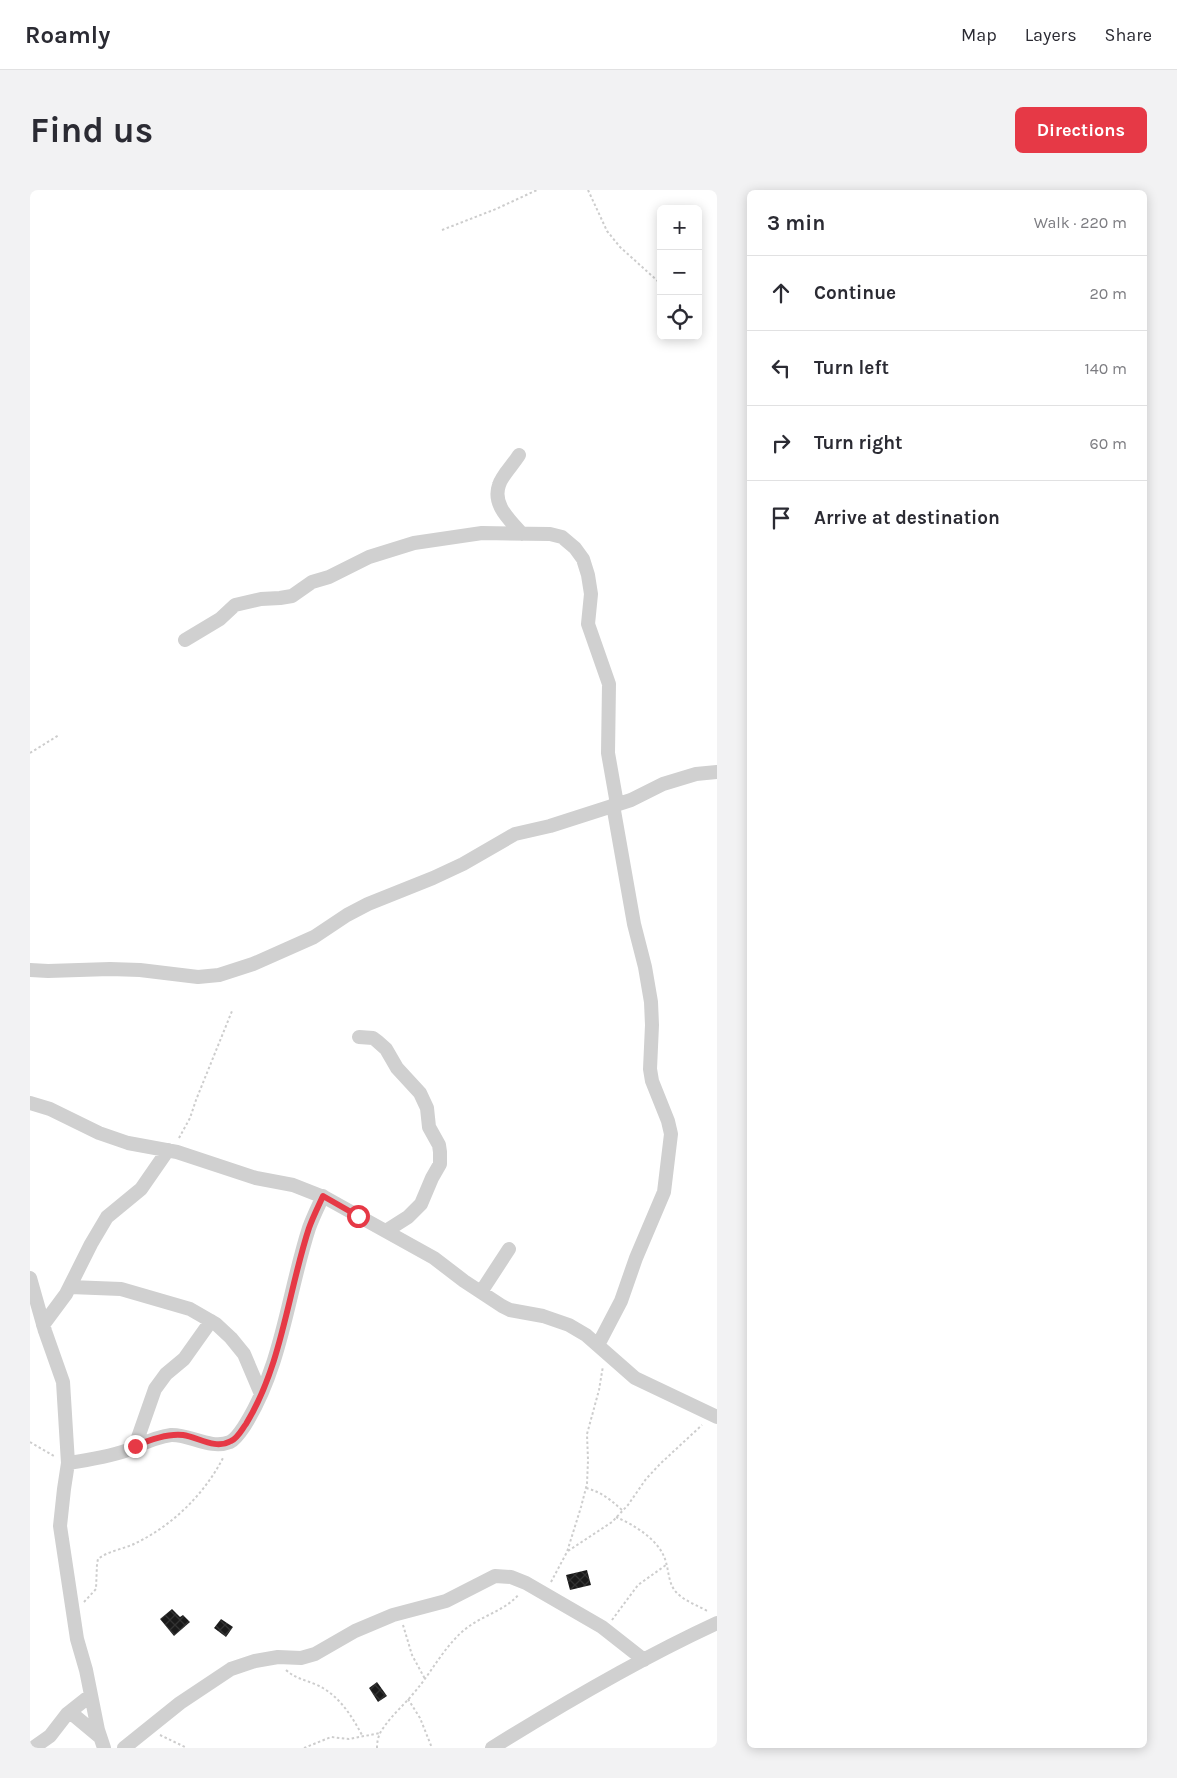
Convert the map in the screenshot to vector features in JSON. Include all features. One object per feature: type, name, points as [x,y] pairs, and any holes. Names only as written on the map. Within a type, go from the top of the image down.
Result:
[{"type":"street","points":[[519,455],[499,485],[497,496],[499,506],[522,534]]},
{"type":"street","points":[[185,640],[220,619],[235,605],[260,599],[292,596],[312,582],[329,577],[369,557],[414,543],[482,533],[550,534],[562,537],[575,548],[582,559],[588,575],[591,594],[588,624],[609,684],[608,753],[632,917],[645,967],[651,1002],[650,1069],[652,1081],[671,1134],[664,1192],[601,1348]]},
{"type":"street","points":[[30,970],[110,969],[140,970],[198,977],[219,975],[253,964],[307,940],[368,904],[463,864],[515,834],[550,826],[630,800],[663,784],[696,774],[717,772]]},
{"type":"street","points":[[359,1037],[373,1038],[386,1049],[397,1068],[420,1093],[427,1108],[429,1127],[439,1145],[440,1152],[440,1164],[432,1178],[422,1204],[408,1217],[386,1231]]},
{"type":"street","points":[[30,1103],[50,1109],[99,1133],[128,1143],[170,1151],[256,1178],[293,1185],[323,1196],[434,1258],[481,1292],[510,1310],[543,1316],[569,1325],[601,1348],[635,1378],[715,1416]]},
{"type":"street","points":[[43,1325],[58,1307],[70,1287],[91,1244],[107,1217],[142,1189],[170,1151]]},
{"type":"street","points":[[68,1463],[96,1459],[169,1436],[184,1435],[205,1443],[231,1442],[243,1428],[261,1394],[279,1343],[310,1227],[323,1196]]},
{"type":"street","points":[[481,1292],[509,1249]]},
{"type":"street","points":[[30,1278],[62,1382],[68,1463],[60,1526],[72,1611],[102,1742]]},
{"type":"street","points":[[70,1287],[121,1289],[190,1309],[211,1321],[231,1338],[244,1354],[261,1394]]},
{"type":"street","points":[[135,1446],[155,1389],[166,1374],[184,1359],[211,1321]]},
{"type":"street","points":[[124,1748],[180,1703],[231,1669],[255,1661],[278,1657],[301,1658],[315,1654],[356,1631],[400,1613],[446,1601],[495,1576],[503,1575],[526,1583],[544,1593],[605,1629],[644,1660]]},
{"type":"street","points":[[492,1748],[563,1705],[714,1619]]},
{"type":"street","points":[[32,1748],[50,1736],[70,1712],[90,1695]]},
{"type":"street","points":[[70,1712],[102,1742]]},
{"type":"path","points":[[442,230],[507,204],[536,190]]},
{"type":"path","points":[[588,190],[607,231],[620,247],[657,280]]},
{"type":"path","points":[[30,753],[59,735]]},
{"type":"path","points":[[170,1151],[190,1118],[232,1011]]},
{"type":"path","points":[[544,1593],[567,1552],[582,1507],[586,1488],[588,1460],[587,1434],[599,1390],[601,1348]]},
{"type":"path","points":[[567,1552],[602,1529],[616,1517],[660,1464],[715,1416]]},
{"type":"path","points":[[30,1442],[68,1463]]},
{"type":"path","points":[[72,1611],[96,1589],[98,1559],[154,1533],[182,1512],[205,1487],[218,1469],[231,1442]]},
{"type":"path","points":[[586,1488],[606,1496],[622,1510]]},
{"type":"path","points":[[616,1517],[629,1522],[653,1542],[665,1558],[670,1581],[676,1592],[714,1619]]},
{"type":"path","points":[[605,1629],[638,1586],[666,1565]]},
{"type":"path","points":[[376,1748],[380,1733],[385,1725],[425,1680],[458,1635],[480,1619],[509,1604],[526,1583]]},
{"type":"path","points":[[400,1613],[412,1655],[425,1680]]},
{"type":"path","points":[[278,1657],[281,1664],[291,1675],[317,1685],[343,1706],[351,1714],[362,1736]]},
{"type":"path","points":[[408,1699],[420,1718],[432,1748]]},
{"type":"path","points":[[149,1728],[168,1740],[187,1748]]},
{"type":"path","points":[[304,1748],[331,1737],[350,1739],[380,1733]]},
{"type":"building","points":[[587,1570],[591,1585],[570,1590],[566,1575]]},
{"type":"building","points":[[172,1609],[180,1617],[183,1615],[190,1622],[174,1636],[160,1619]]},
{"type":"building","points":[[221,1619],[233,1627],[226,1637],[214,1628]]},
{"type":"building","points":[[377,1682],[387,1696],[378,1702],[369,1688]]},
{"type":"route","points":[[135,1446],[158,1438],[184,1435],[205,1443],[231,1442],[239,1434],[256,1406],[264,1387],[279,1343],[306,1239],[323,1196],[358,1216]]}]
